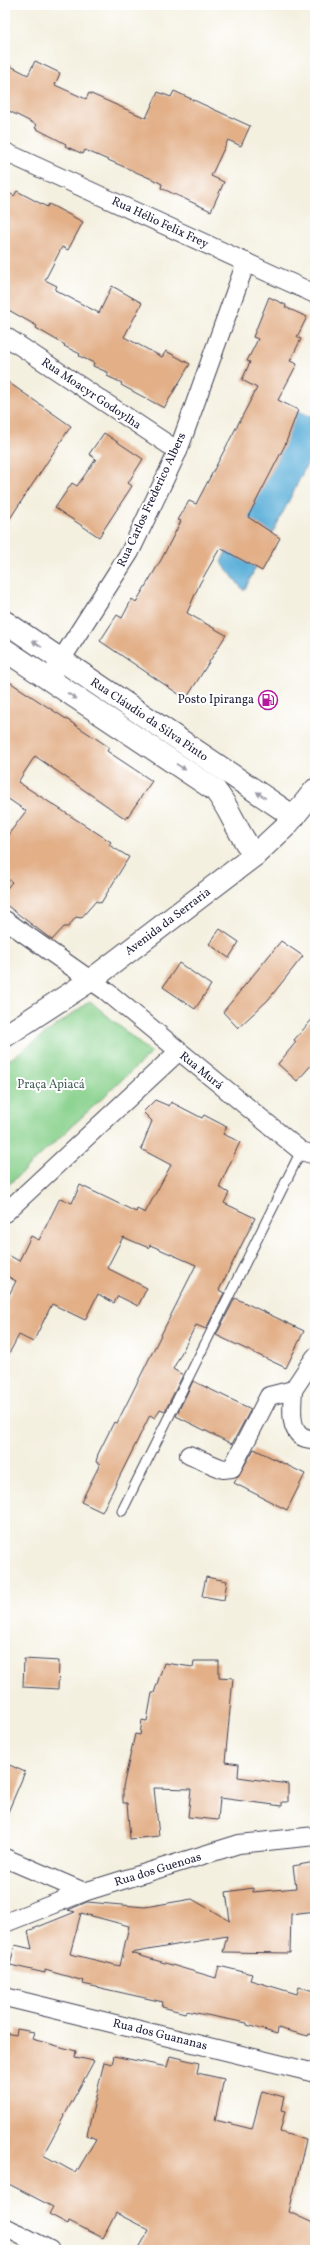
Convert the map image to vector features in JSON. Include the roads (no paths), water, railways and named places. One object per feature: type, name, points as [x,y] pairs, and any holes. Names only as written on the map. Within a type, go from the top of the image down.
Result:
[{"type":"street","name":"Rua Hélio Felix Frey","points":[[5,152],[315,294]]},
{"type":"street","name":"Rua Carlos Frederico Albers","points":[[48,680],[130,552],[178,451],[246,262]]},
{"type":"street","name":"Rua Moacyr Godoylha","points":[[5,336],[178,451]]},
{"type":"street","name":"Rua Cláudio da Silva Pinto","points":[[5,622],[294,817]]},
{"type":"street","name":"Rua Cláudio da Silva Pinto","points":[[5,650],[215,790],[225,803],[244,842],[255,855]]},
{"type":"street","name":"Avenida da Serraria","points":[[5,1036],[91,980],[255,855],[294,817],[315,790]]},
{"type":"street","name":"Rua Murá","points":[[5,920],[91,980],[178,1052],[308,1153]]},
{"type":"street","points":[[5,1213],[178,1052]]},
{"type":"street","points":[[315,1357],[293,1390],[292,1420],[297,1433],[306,1439],[315,1439]]},
{"type":"street","points":[[189,1455],[223,1469],[232,1468],[269,1396],[293,1390]]},
{"type":"street","name":"Rua dos Guenoas","points":[[5,1923],[84,1892],[239,1844],[315,1836]]},
{"type":"street","points":[[5,1858],[84,1892]]},
{"type":"street","name":"Rua dos Guananas","points":[[5,1997],[315,2073]]},
{"type":"street","points":[[5,2228],[50,2250]]},
{"type":"lane","points":[[122,1511],[308,1153]]},
{"type":"water","points":[[296,410],[315,418],[315,448],[244,591],[221,562]]},
{"type":"place","name":"Posto Ipiranga","points":[[268,700]]},
{"type":"park label","name":"Praça Apiacá","points":[[51,1085]]}]
